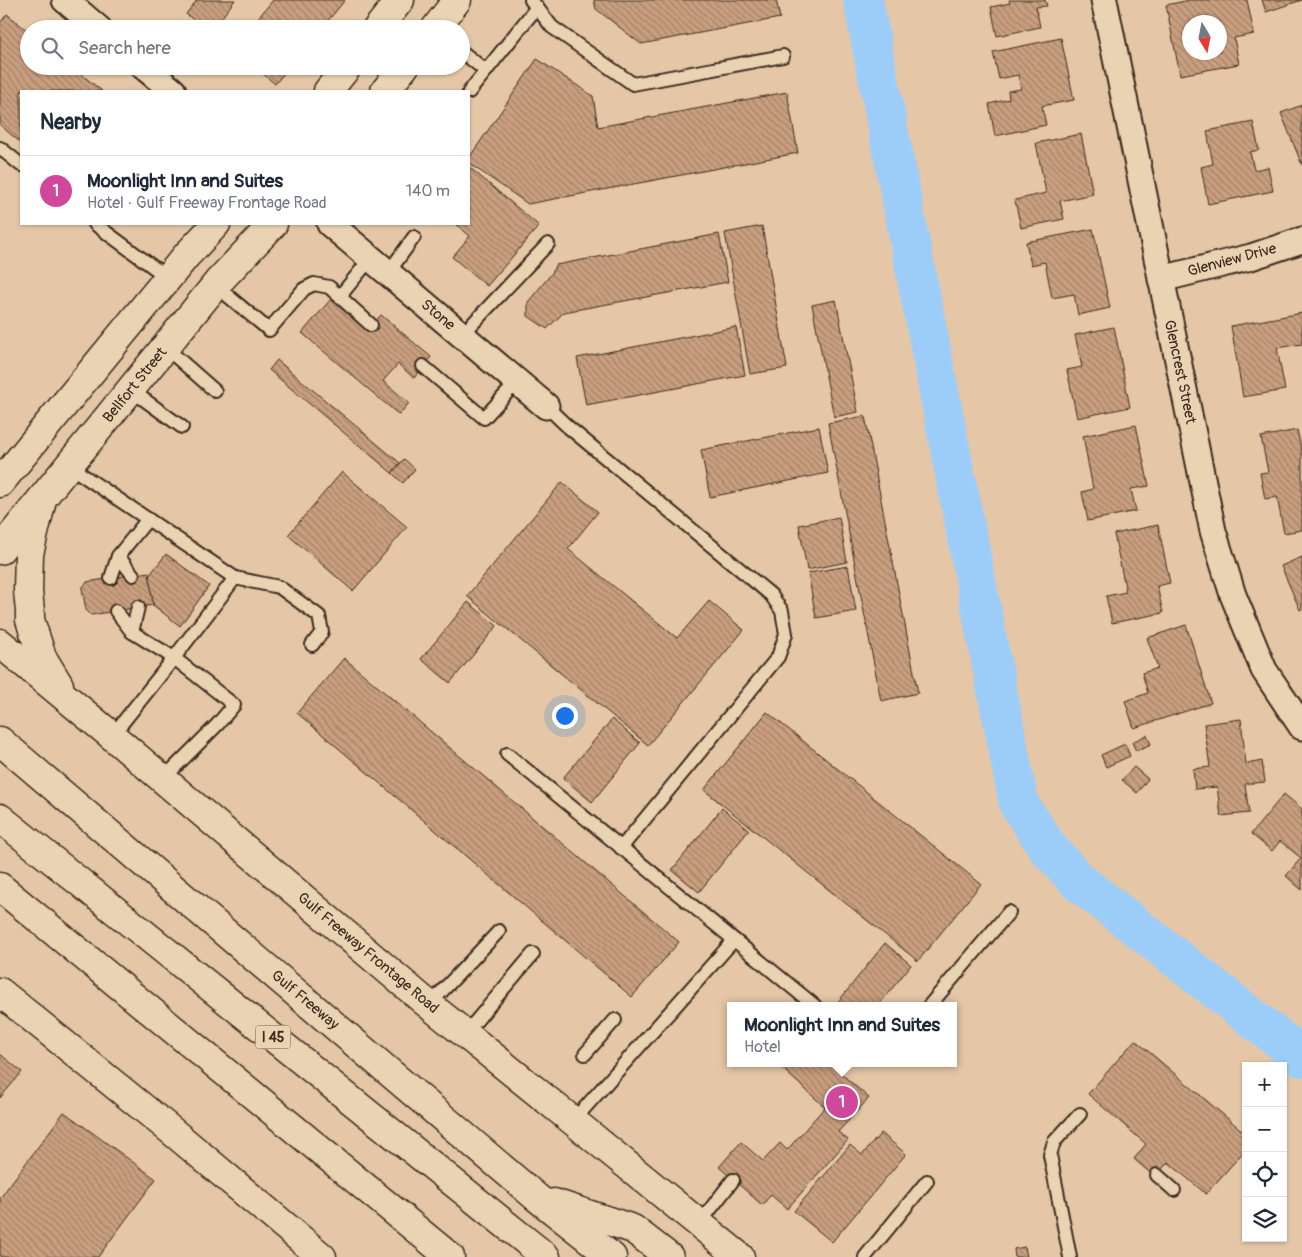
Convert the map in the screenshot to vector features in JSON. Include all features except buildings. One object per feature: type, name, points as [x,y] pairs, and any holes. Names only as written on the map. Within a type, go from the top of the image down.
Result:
[{"type":"main road","points":[[384,20],[400,0]]},
{"type":"main road","points":[[442,20],[457,0]]},
{"type":"main road","points":[[329,90],[341,75]]},
{"type":"main road","points":[[386,90],[398,75]]},
{"type":"main road","points":[[0,482],[186,256],[215,225]]},
{"type":"main road","name":"Bellfort Street","points":[[0,550],[216,286],[272,225]]},
{"type":"main road","points":[[42,498],[30,554],[28,591],[30,620],[42,657],[66,698]]},
{"type":"main road","name":"Gulf Freeway Frontage Road","points":[[4,652],[66,698],[429,1005],[740,1257]]},
{"type":"main road","name":"Gulf Freeway","points":[[2,743],[536,1197],[612,1257]]},
{"type":"main road","name":"I 45","points":[[0,818],[546,1257]]},
{"type":"main road","points":[[0,886],[443,1253]]},
{"type":"main road","points":[[0,992],[173,1132],[322,1257]]},
{"type":"main road","points":[[536,1197],[633,1229],[669,1257]]},
{"type":"street","points":[[65,0],[88,20]]},
{"type":"street","name":"Glencrest Street","points":[[1104,0],[1213,531],[1233,595],[1264,670],[1302,727]]},
{"type":"street","points":[[154,75],[172,90]]},
{"type":"street","name":"Stone","points":[[331,225],[546,406]]},
{"type":"street","name":"Glenview Drive","points":[[1161,279],[1250,256],[1302,240]]},
{"type":"lane","points":[[470,91],[534,4],[552,27],[633,84],[783,56]]},
{"type":"lane","points":[[470,58],[486,71]]},
{"type":"lane","points":[[0,148],[20,164]]},
{"type":"lane","points":[[96,225],[168,278]]},
{"type":"lane","points":[[340,296],[414,237]]},
{"type":"lane","points":[[462,335],[548,244]]},
{"type":"lane","points":[[216,286],[269,330],[304,289],[314,284],[329,287],[371,325]]},
{"type":"lane","points":[[166,348],[215,392]]},
{"type":"lane","points":[[423,366],[484,418],[517,382]]},
{"type":"lane","points":[[131,390],[182,427]]},
{"type":"lane","points":[[546,406],[567,426],[771,595],[782,611],[786,634],[778,657],[621,848]]},
{"type":"lane","points":[[68,466],[235,578],[279,587],[319,616],[322,632],[312,645]]},
{"type":"lane","points":[[111,578],[118,556],[148,519]]},
{"type":"lane","points":[[118,556],[133,575]]},
{"type":"lane","points":[[112,736],[235,578]]},
{"type":"lane","points":[[132,632],[138,607]]},
{"type":"lane","points":[[116,610],[132,632],[174,658],[234,705],[217,725],[163,779]]},
{"type":"lane","points":[[507,754],[810,1002]]},
{"type":"lane","points":[[932,1002],[1009,912]]},
{"type":"lane","points":[[429,1005],[499,931]]},
{"type":"lane","points":[[573,1121],[734,940]]},
{"type":"lane","points":[[465,1034],[533,954]]},
{"type":"lane","points":[[584,1054],[615,1020]]},
{"type":"lane","points":[[1070,1257],[1050,1155],[1054,1142],[1080,1114]]},
{"type":"lane","points":[[1157,1175],[1174,1190]]},
{"type":"lane","points":[[699,1224],[733,1180]]},
{"type":"lane","points":[[865,1257],[927,1181]]},
{"type":"waterway","points":[[863,0],[1019,804],[1048,848],[1078,881],[1302,1057]]},
{"type":"place","name":"Moonlight Inn and Suites","points":[[842,1102]]}]
